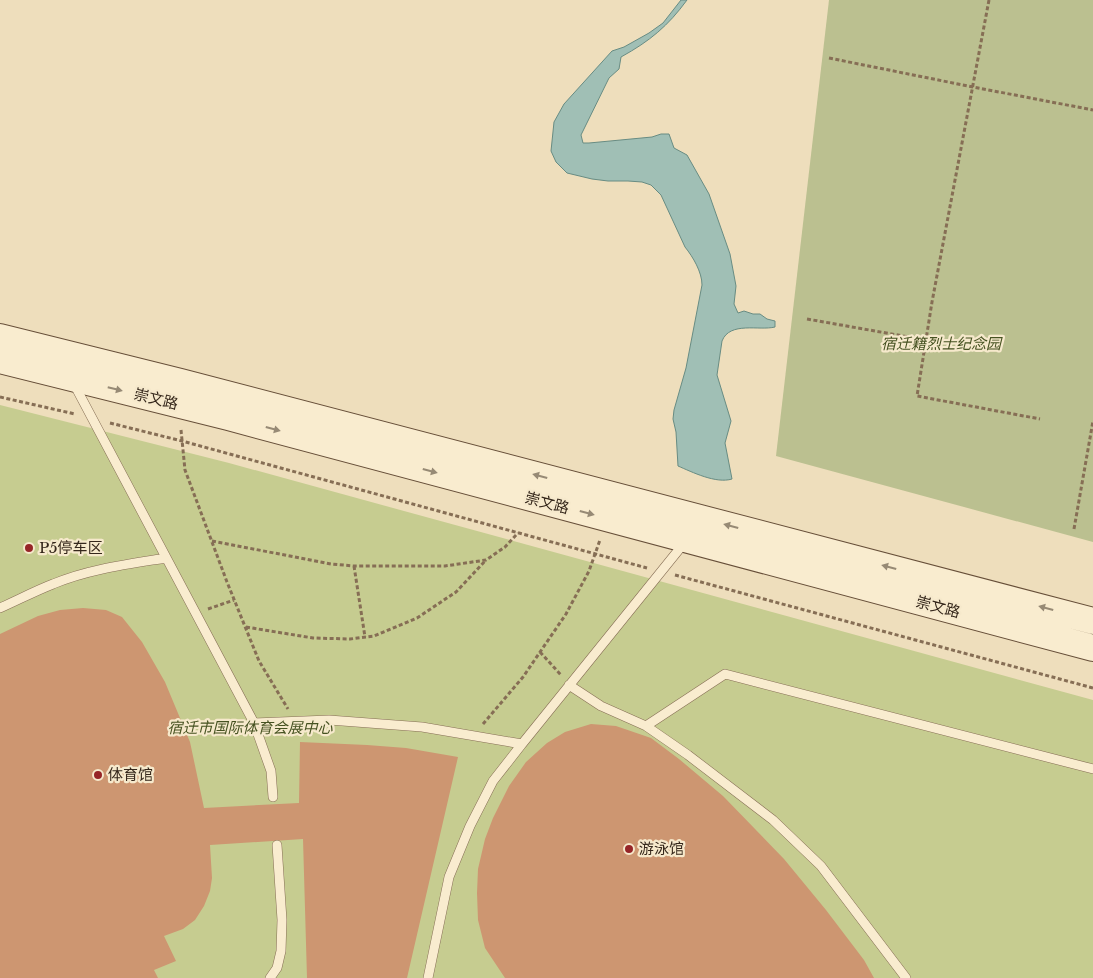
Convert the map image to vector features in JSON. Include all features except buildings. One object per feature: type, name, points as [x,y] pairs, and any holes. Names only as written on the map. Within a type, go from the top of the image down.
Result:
[{"type":"street","name":"崇文路","points":[[0,337],[181,382],[1093,620]]},
{"type":"street","name":"崇文路","points":[[0,360],[178,404],[1093,648]]},
{"type":"lane","points":[[71,378],[254,723],[271,771],[273,797]]},
{"type":"lane","points":[[428,978],[449,877],[470,826],[493,781],[687,540]]},
{"type":"lane","points":[[0,608],[54,583],[87,573],[166,558]]},
{"type":"lane","points":[[646,726],[725,674],[1093,769]]},
{"type":"lane","points":[[569,685],[601,706],[646,726],[688,755],[773,820],[821,866],[906,978]]},
{"type":"lane","points":[[254,723],[329,720],[422,727],[522,744]]},
{"type":"lane","points":[[270,978],[277,968],[281,951],[282,920],[277,845]]},
{"type":"path","points":[[989,0],[934,292],[917,396],[1040,419]]},
{"type":"path","points":[[829,58],[1093,110]]},
{"type":"path","points":[[807,319],[926,340]]},
{"type":"path","points":[[0,397],[182,441],[1093,688]]},
{"type":"path","points":[[178,404],[185,470],[259,661],[296,721]]},
{"type":"path","points":[[1074,529],[1093,421]]},
{"type":"path","points":[[473,736],[523,678],[566,614],[590,571],[607,519]]},
{"type":"path","points":[[245,626],[312,638],[374,636],[417,618],[456,592],[486,560],[505,547],[518,533]]},
{"type":"path","points":[[212,541],[331,564],[354,566],[445,566],[486,560]]},
{"type":"path","points":[[354,566],[365,637]]},
{"type":"path","points":[[196,613],[234,600]]},
{"type":"path","points":[[540,652],[569,685]]},
{"type":"green space","name":"宿迁籍烈士纪念园","points":[[829,0],[1093,0],[1093,542],[776,456]]},
{"type":"green space","name":"宿迁市国际体育会展中心","points":[[0,405],[229,463],[1093,700],[1093,978],[0,978]]},
{"type":"water","points":[[681,0],[687,0],[673,18],[650,39],[621,57],[619,69],[609,78],[581,135],[583,143],[589,143],[669,134],[674,148],[687,155],[709,194],[730,254],[736,286],[734,304],[738,313],[744,311],[760,314],[767,319],[775,321],[775,327],[746,328],[731,331],[722,341],[717,375],[731,421],[725,443],[732,479],[726,480],[704,477],[678,466],[676,432],[673,419],[674,410],[686,368],[702,285],[696,265],[685,247],[661,195],[651,185],[642,182],[608,181],[567,173],[556,162],[551,151],[554,122],[564,104],[612,51],[624,47],[663,23]]},
{"type":"place","name":"P5停车区","points":[[29,548]]},
{"type":"place","name":"体育馆","points":[[98,775]]},
{"type":"place","name":"游泳馆","points":[[629,849]]}]
